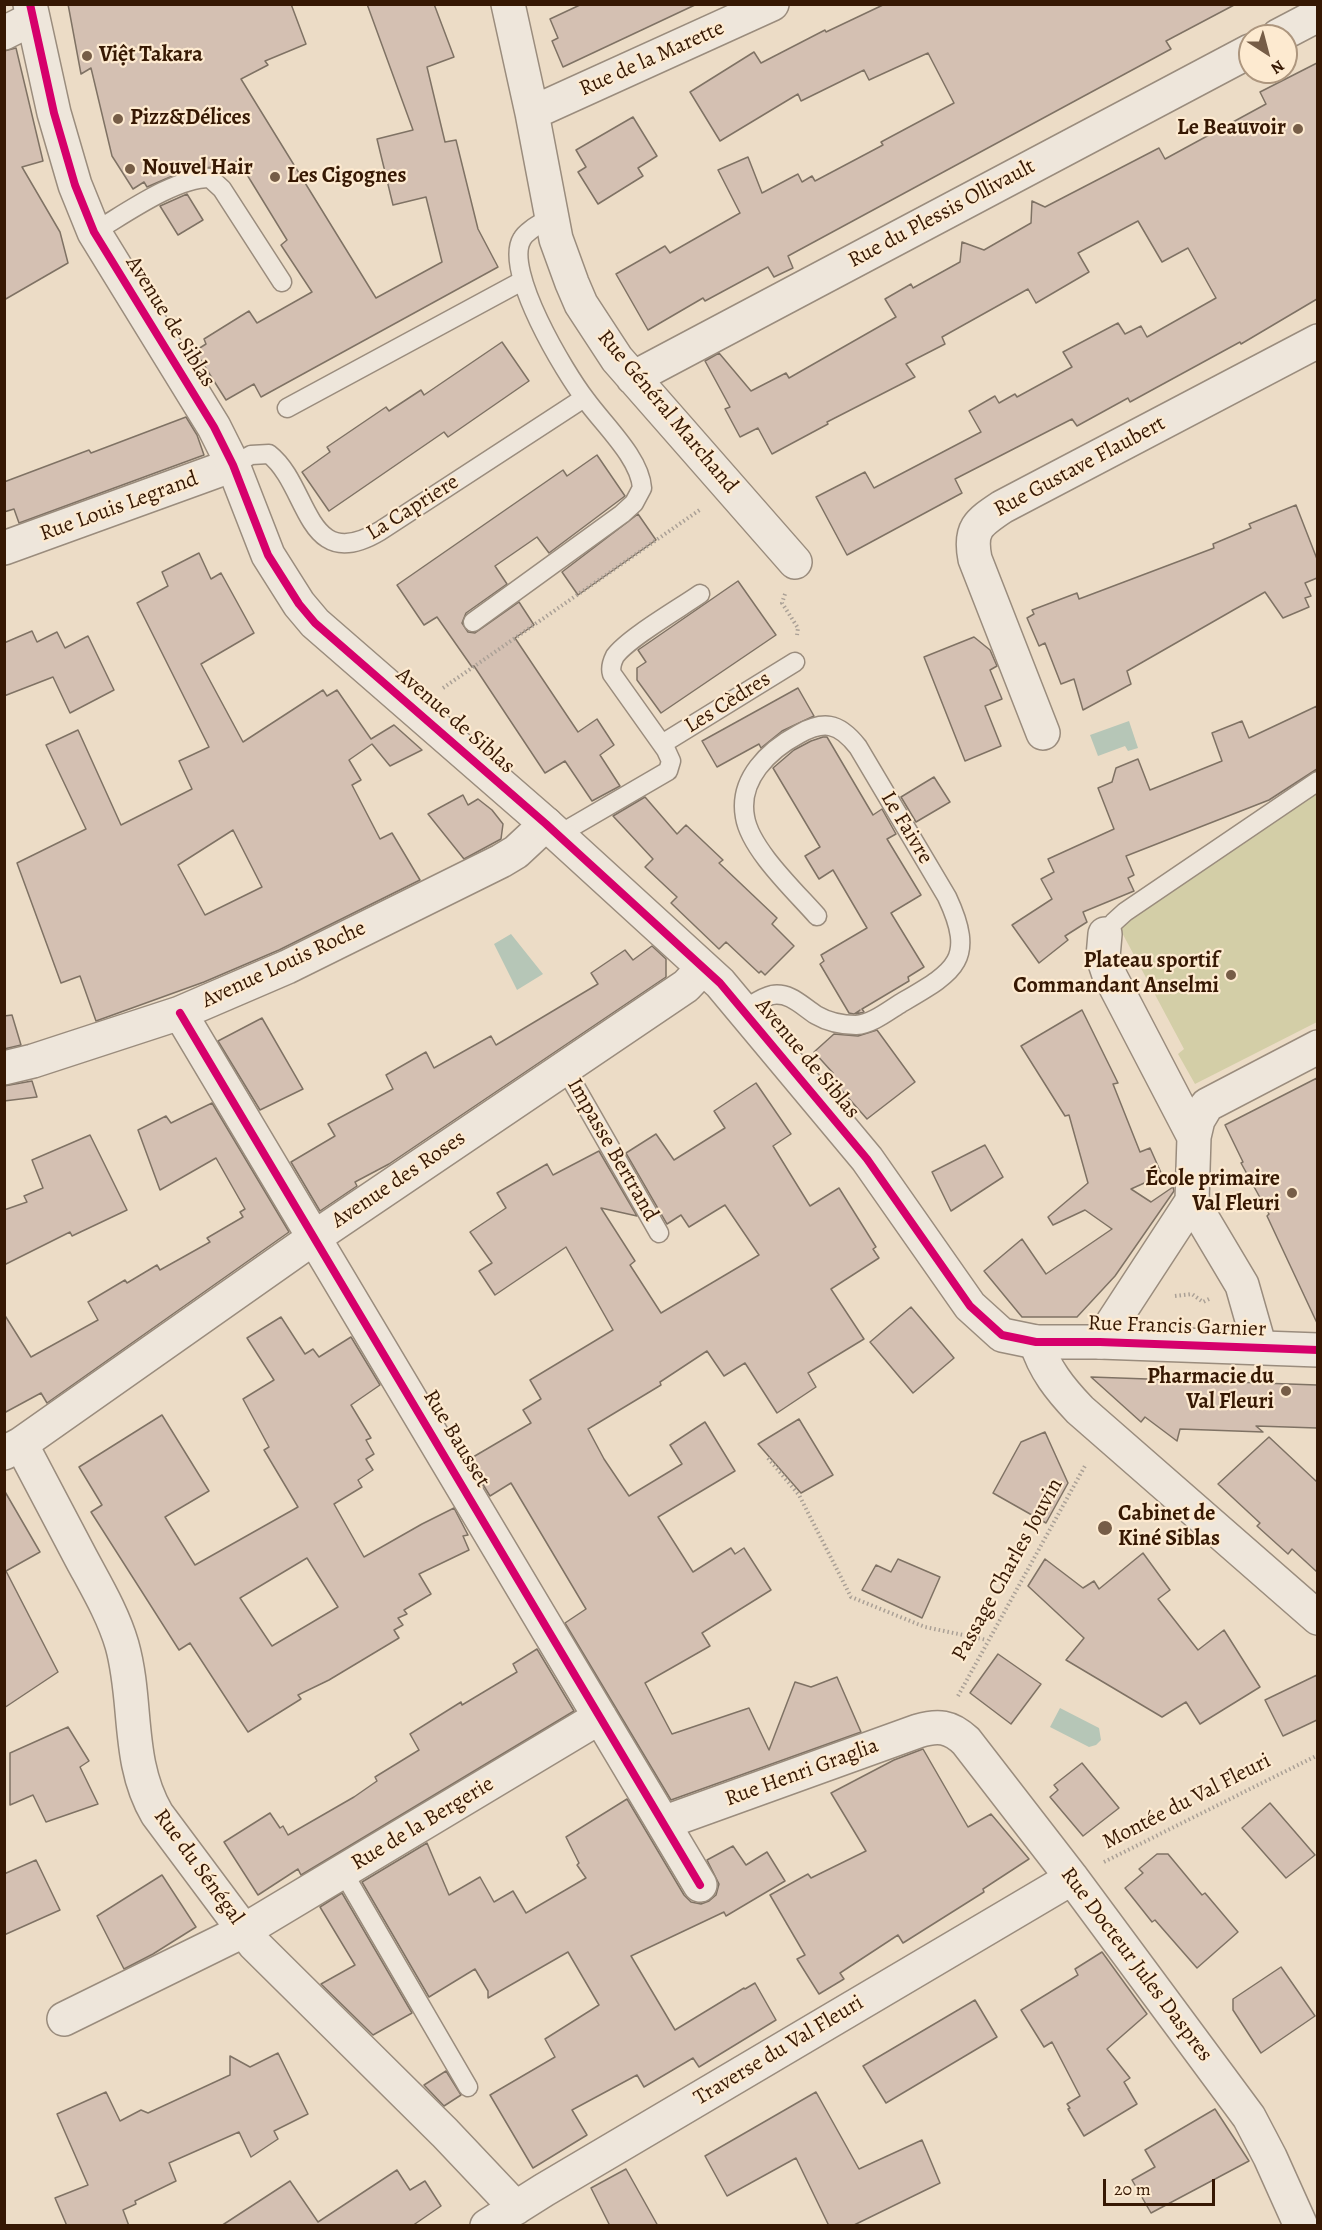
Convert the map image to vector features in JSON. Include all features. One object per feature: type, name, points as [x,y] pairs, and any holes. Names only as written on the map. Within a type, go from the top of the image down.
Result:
[{"type":"street","name":"Rue Général Marchand","points":[[507,4],[532,113],[551,217],[563,260],[581,304],[604,342],[633,378],[795,562]]},
{"type":"street","name":"Rue de la Marette","points":[[532,113],[772,4]]},
{"type":"street","points":[[1298,25],[1317,15]]},
{"type":"street","name":"Avenue de Siblas","points":[[22,19],[75,185],[94,232],[214,427],[233,465],[268,555],[303,609],[326,633],[552,830],[703,968],[743,1010],[872,1167],[970,1306],[1002,1335],[1036,1342]]},
{"type":"street","name":"Rue du Plessis Ollivault","points":[[633,378],[1238,57]]},
{"type":"street","name":"Rue Gustave Flaubert","points":[[1043,733],[975,559],[972,537],[974,531],[986,518],[1002,507],[1317,341]]},
{"type":"street","name":"Rue Louis Legrand","points":[[4,548],[233,465]]},
{"type":"street","name":"Avenue Louis Roche","points":[[4,1068],[33,1061],[180,1013],[287,967],[501,861],[552,830]]},
{"type":"street","points":[[1106,934],[1103,957],[1108,972],[1194,1137]]},
{"type":"street","name":"Avenue des Roses","points":[[13,1448],[315,1237],[686,986],[703,968]]},
{"type":"street","name":"Rue Bausset","points":[[180,1013],[700,1885]]},
{"type":"street","points":[[1100,1342],[1192,1201],[1194,1137],[1198,1120],[1207,1105],[1317,1047]]},
{"type":"street","points":[[1192,1201],[1242,1285],[1260,1348]]},
{"type":"street","points":[[1036,1342],[1041,1360],[1068,1397],[1317,1618]]},
{"type":"street","name":"Rue Francis Garnier","points":[[1036,1342],[1100,1342],[1317,1350]]},
{"type":"street","name":"Rue du Sénégal","points":[[13,1448],[114,1622],[126,1664],[137,1762],[147,1797],[157,1814],[267,1957],[446,2133],[516,2208]]},
{"type":"street","name":"Rue de la Bergerie","points":[[64,2019],[244,1930],[600,1717]]},
{"type":"street","name":"Rue Henri Graglia","points":[[663,1823],[918,1731],[943,1726]]},
{"type":"street","name":"Rue Docteur Jules Daspres","points":[[943,1726],[955,1731],[966,1741],[1072,1878],[1249,2117],[1301,2226]]},
{"type":"street","name":"Traverse du Val Fleuri","points":[[487,2226],[1072,1878]]},
{"type":"lane","points":[[94,232],[157,195],[188,183],[210,178],[222,189],[282,282]]},
{"type":"lane","points":[[473,622],[622,514],[634,503],[642,488],[636,464],[584,398],[549,343],[522,280],[517,258],[520,241],[523,236],[551,217]]},
{"type":"lane","points":[[287,408],[522,280]]},
{"type":"lane","name":"La Capriere","points":[[233,465],[251,455],[268,454],[281,468],[321,535],[338,543],[357,542],[380,531],[584,398]]},
{"type":"lane","name":"Les Cèdres","points":[[552,830],[668,771],[671,761],[662,744],[612,674],[612,664],[622,649],[634,639],[700,594]]},
{"type":"lane","name":"Les Cèdres","points":[[662,744],[795,662]]},
{"type":"lane","name":"Le Faivre","points":[[743,1010],[768,996],[787,996],[826,1020],[859,1025],[881,1015],[943,977],[956,962],[960,951],[961,932],[946,897],[858,747],[850,737],[831,726],[807,730],[768,756],[750,781],[744,808],[745,819],[755,843],[765,858],[817,916]]},
{"type":"lane","points":[[1106,934],[1125,912],[1317,781]]},
{"type":"lane","name":"Impasse Bertrand","points":[[564,1067],[659,1233]]},
{"type":"lane","points":[[343,1872],[468,2087]]},
{"type":"path","points":[[472,667],[687,519]]},
{"type":"path","points":[[793,640],[798,628],[783,606],[782,600],[800,575],[795,562]]},
{"type":"path","points":[[1122,1309],[1165,1308],[1176,1295],[1192,1294],[1203,1302],[1226,1290],[1242,1285]]},
{"type":"path","points":[[768,1458],[799,1495],[851,1597],[925,1627],[987,1640]]},
{"type":"shaded area","points":[[1129,721],[1138,748],[1128,751],[1125,746],[1098,756],[1090,735]]},
{"type":"shaded area","name":"Plateau sportif Commandant Anselmi","points":[[1317,793],[1317,1022],[1195,1084],[1178,1054],[1184,1049],[1119,927]]},
{"type":"shaded area","points":[[511,934],[543,974],[517,990],[494,944]]},
{"type":"shaded area","points":[[1060,1708],[1099,1728],[1101,1740],[1089,1747],[1050,1727]]},
{"type":"building","points":[[68,4],[291,4],[306,44],[265,61],[268,65],[241,79],[376,298],[442,262],[426,197],[393,205],[377,139],[413,130],[367,4],[434,4],[454,57],[427,67],[445,142],[456,140],[478,229],[498,267],[261,397],[254,384],[226,400],[195,351],[206,344],[204,339],[249,311],[257,323],[312,292],[281,245],[287,240],[238,160],[220,172],[213,167],[193,169],[147,187],[144,182],[133,189],[112,156],[91,68],[81,74]]},
{"type":"building","points":[[582,4],[697,4],[563,67],[552,41],[558,38],[550,19]]},
{"type":"building","points":[[885,4],[1236,4],[1166,41],[1171,49],[788,256],[793,268],[774,277],[768,267],[705,301],[703,298],[648,330],[616,274],[665,246],[670,253],[740,213],[718,170],[748,157],[762,193],[798,174],[802,182],[812,176],[815,181],[883,145],[881,142],[954,103],[928,53],[869,80],[864,70],[801,101],[798,94],[720,141],[690,92],[754,52],[761,63],[825,30],[826,32]]},
{"type":"building","points":[[16,48],[43,161],[22,167],[60,232],[68,263],[4,300],[4,51]]},
{"type":"building","points":[[1317,63],[1317,299],[1241,344],[1240,342],[1130,402],[1128,398],[1077,426],[1072,419],[955,479],[962,493],[847,555],[816,497],[865,472],[874,488],[981,432],[969,411],[995,396],[999,403],[1015,394],[1017,397],[1072,367],[1063,352],[1118,323],[1125,334],[1141,326],[1147,337],[1216,298],[1188,248],[1162,262],[1138,221],[1078,253],[1089,272],[1036,303],[1028,289],[942,337],[945,344],[906,364],[915,377],[827,422],[828,424],[772,454],[758,428],[740,437],[725,409],[730,407],[705,361],[719,353],[751,391],[786,373],[789,378],[896,317],[885,299],[911,284],[913,288],[960,262],[962,242],[984,250],[1031,223],[1032,201],[1045,207],[1159,148],[1165,159],[1266,104],[1260,92],[1276,84],[1298,84],[1298,73]]},
{"type":"building","points":[[633,117],[657,156],[638,168],[643,176],[598,204],[578,172],[586,167],[576,150]]},
{"type":"building","points":[[187,194],[203,220],[178,235],[160,206]]},
{"type":"building","points":[[502,342],[529,381],[448,437],[444,432],[329,511],[302,472],[330,452],[327,447],[386,407],[389,411],[421,390],[424,395]]},
{"type":"building","points":[[186,417],[197,435],[204,455],[19,523],[14,509],[4,512],[4,482],[89,450],[91,453]]},
{"type":"building","points":[[597,455],[625,496],[549,553],[537,537],[495,566],[507,584],[466,613],[462,623],[468,632],[475,633],[519,602],[534,625],[515,638],[578,732],[597,719],[614,745],[600,755],[620,786],[592,801],[565,761],[545,773],[474,666],[472,667],[437,617],[424,625],[397,585],[563,470],[567,476]]},
{"type":"building","points":[[1296,505],[1317,559],[1317,578],[1305,583],[1311,596],[1305,598],[1309,607],[1283,618],[1265,592],[1127,671],[1131,684],[1083,710],[1074,679],[1061,684],[1045,643],[1039,646],[1027,618],[1034,614],[1032,610],[1077,593],[1079,599],[1214,548],[1213,544],[1251,528],[1249,524]]},
{"type":"building","points":[[638,514],[656,540],[578,595],[562,572]]},
{"type":"building","points":[[199,553],[211,579],[221,573],[254,633],[201,664],[243,742],[323,690],[327,696],[337,690],[371,739],[394,725],[422,750],[390,766],[372,744],[349,760],[361,780],[352,785],[380,839],[392,833],[420,880],[279,950],[204,982],[96,1021],[80,976],[61,983],[17,863],[86,829],[46,745],[78,730],[121,825],[192,789],[179,761],[209,747],[137,603],[168,586],[162,572]],"holes":[[[233,830],[262,887],[205,915],[178,865]]]},
{"type":"building","points":[[738,581],[776,635],[661,713],[637,680],[637,668],[646,662],[638,650]]},
{"type":"building","points":[[32,631],[37,642],[57,632],[65,648],[88,636],[114,690],[70,713],[53,677],[4,696],[4,643]]},
{"type":"building","points":[[974,637],[990,650],[997,666],[990,670],[1002,699],[985,706],[1001,746],[965,761],[924,657]]},
{"type":"building","points":[[798,688],[814,716],[782,731],[761,748],[759,744],[717,767],[702,741]]},
{"type":"building","points":[[1317,706],[1317,769],[1269,800],[1126,856],[1134,875],[1128,878],[1134,891],[1083,912],[1087,922],[1065,936],[1068,940],[1039,963],[1012,925],[1052,899],[1041,879],[1054,872],[1048,859],[1114,829],[1098,788],[1112,782],[1116,768],[1138,759],[1150,790],[1222,761],[1212,733],[1242,721],[1249,738]]},
{"type":"building","points":[[827,737],[873,815],[882,809],[896,834],[887,839],[921,895],[891,913],[924,967],[908,977],[909,981],[862,1009],[864,1012],[856,1014],[860,1010],[854,1014],[849,1013],[820,964],[824,961],[821,955],[867,928],[833,870],[819,879],[805,856],[820,847],[773,768],[794,750]]},
{"type":"building","points":[[934,777],[950,802],[916,822],[901,797]]},
{"type":"building","points":[[463,795],[468,805],[478,799],[492,810],[503,824],[501,839],[464,859],[428,814]]},
{"type":"building","points":[[645,797],[677,834],[686,825],[723,860],[719,863],[777,918],[772,924],[794,946],[765,975],[761,971],[759,973],[726,942],[719,949],[671,903],[677,897],[645,867],[653,859],[613,816]]},
{"type":"building","points":[[652,946],[666,959],[666,977],[389,1164],[355,1182],[357,1186],[320,1211],[291,1162],[335,1136],[328,1124],[393,1089],[386,1075],[426,1052],[434,1068],[491,1036],[496,1045],[598,984],[591,973],[625,950],[633,960]]},
{"type":"building","points":[[1082,1010],[1118,1083],[1113,1084],[1140,1152],[1150,1148],[1162,1175],[1131,1189],[1151,1202],[1173,1187],[1174,1191],[1115,1276],[1077,1317],[1022,1317],[984,1271],[1022,1239],[1046,1274],[1112,1229],[1085,1210],[1053,1225],[1048,1217],[1088,1183],[1069,1115],[1065,1116],[1021,1046]]},
{"type":"building","points":[[12,1015],[21,1045],[4,1049],[4,1016]]},
{"type":"building","points":[[262,1018],[303,1089],[260,1110],[218,1041]]},
{"type":"building","points":[[877,1030],[915,1082],[867,1119],[829,1076],[833,1073],[814,1052],[834,1034],[858,1036]]},
{"type":"building","name":"École primaire Val Fleuri","points":[[1317,1078],[1317,1323],[1267,1216],[1269,1214],[1241,1163],[1243,1162],[1225,1125]]},
{"type":"building","points":[[32,1081],[37,1097],[4,1101],[4,1086]]},
{"type":"building","points":[[756,1083],[791,1134],[773,1146],[810,1206],[839,1188],[876,1247],[873,1249],[879,1258],[831,1289],[864,1339],[808,1373],[816,1387],[777,1413],[745,1363],[724,1376],[707,1351],[660,1382],[661,1385],[588,1429],[604,1459],[629,1496],[682,1464],[670,1445],[705,1422],[735,1471],[658,1517],[693,1572],[731,1548],[735,1554],[744,1548],[771,1590],[702,1633],[710,1646],[645,1683],[672,1734],[749,1708],[769,1750],[795,1682],[811,1687],[837,1677],[861,1732],[671,1800],[565,1623],[586,1609],[511,1483],[490,1496],[468,1460],[531,1423],[523,1410],[541,1399],[530,1380],[613,1330],[566,1247],[495,1295],[479,1271],[492,1263],[470,1232],[506,1208],[497,1193],[547,1164],[553,1175],[599,1151],[637,1216],[601,1208],[635,1261],[630,1265],[661,1313],[759,1255],[725,1205],[689,1227],[681,1215],[667,1224],[626,1153],[656,1134],[674,1160],[725,1128],[714,1111]]},
{"type":"building","points":[[212,1103],[289,1232],[47,1403],[41,1393],[4,1413],[4,1314],[31,1357],[98,1320],[88,1302],[125,1280],[127,1283],[157,1265],[160,1270],[210,1242],[207,1238],[243,1217],[240,1212],[245,1209],[216,1158],[160,1190],[138,1130],[166,1116],[171,1123]]},
{"type":"building","points":[[90,1135],[127,1210],[72,1236],[70,1232],[4,1265],[4,1210],[27,1202],[24,1196],[43,1188],[32,1160]]},
{"type":"building","points":[[985,1145],[1003,1177],[951,1211],[932,1172]]},
{"type":"building","points":[[911,1307],[954,1358],[913,1393],[870,1342]]},
{"type":"building","points":[[281,1317],[305,1354],[313,1349],[319,1357],[351,1337],[380,1385],[351,1405],[371,1438],[366,1440],[374,1454],[366,1459],[373,1470],[358,1480],[362,1487],[334,1504],[364,1557],[454,1508],[468,1535],[463,1536],[469,1550],[419,1574],[431,1594],[404,1610],[407,1614],[398,1618],[403,1625],[394,1630],[399,1638],[329,1680],[298,1695],[301,1699],[248,1732],[190,1643],[179,1650],[91,1512],[102,1505],[79,1467],[162,1415],[209,1491],[165,1517],[195,1565],[298,1507],[264,1450],[269,1447],[243,1399],[274,1380],[247,1338]],"holes":[[[307,1558],[338,1607],[272,1646],[240,1598]]]},
{"type":"building","points":[[1091,1377],[1317,1385],[1317,1428],[1256,1426],[1263,1432],[1180,1429],[1177,1441],[1145,1417],[1141,1422]]},
{"type":"building","points":[[799,1419],[833,1475],[801,1493],[758,1444]]},
{"type":"building","points":[[1045,1432],[1068,1483],[1046,1523],[993,1493],[1021,1442]]},
{"type":"building","points":[[1269,1437],[1317,1482],[1317,1572],[1292,1549],[1288,1554],[1257,1526],[1260,1523],[1218,1484]]},
{"type":"building","points":[[4,1490],[40,1552],[6,1571],[58,1672],[4,1708]]},
{"type":"building","points":[[1143,1553],[1170,1590],[1158,1599],[1198,1650],[1224,1630],[1260,1687],[1200,1724],[1186,1702],[1162,1717],[1066,1660],[1084,1638],[1028,1586],[1045,1559],[1083,1588],[1094,1581],[1099,1589]]},
{"type":"building","points":[[898,1559],[940,1577],[922,1618],[862,1590],[876,1565],[891,1572]]},
{"type":"building","points":[[537,1649],[574,1711],[301,1875],[298,1869],[258,1895],[224,1842],[270,1813],[280,1828],[283,1826],[288,1835],[354,1797],[377,1781],[375,1777],[419,1750],[410,1734],[461,1702],[462,1705],[517,1672],[513,1664]]},
{"type":"building","points":[[998,1654],[1041,1684],[1011,1724],[970,1693]]},
{"type":"building","points":[[1317,1675],[1317,1720],[1283,1736],[1265,1700]]},
{"type":"building","points":[[68,1727],[89,1761],[80,1767],[98,1804],[46,1822],[33,1795],[10,1805],[10,1753]]},
{"type":"building","points":[[923,1749],[968,1827],[991,1814],[1029,1859],[983,1889],[984,1892],[903,1943],[898,1935],[840,1973],[844,1979],[819,1994],[797,1959],[805,1955],[770,1895],[808,1874],[811,1878],[866,1851],[831,1793],[894,1760]]},
{"type":"building","points":[[1082,1763],[1119,1808],[1083,1836],[1050,1797],[1058,1790],[1054,1785]]},
{"type":"building","points":[[627,1799],[684,1895],[691,1902],[701,1904],[716,1895],[719,1884],[707,1860],[733,1846],[746,1865],[767,1852],[785,1881],[726,1916],[724,1912],[631,1956],[675,2030],[755,1983],[776,2020],[699,2067],[693,2058],[644,2087],[637,2075],[572,2110],[587,2135],[533,2168],[490,2095],[555,2057],[545,2039],[599,2005],[568,1952],[488,1998],[488,1991],[475,1969],[429,1997],[362,1882],[427,1843],[449,1895],[480,1877],[494,1902],[513,1891],[526,1913],[586,1878],[577,1865],[579,1863],[566,1837]]},
{"type":"building","points":[[1270,1803],[1315,1855],[1286,1878],[1242,1828]]},
{"type":"building","points":[[1157,1854],[1168,1854],[1202,1895],[1205,1893],[1238,1932],[1197,1968],[1155,1920],[1152,1922],[1125,1888],[1143,1873],[1139,1869]]},
{"type":"building","points":[[36,1860],[60,1910],[4,1935],[4,1874]]},
{"type":"building","points":[[162,1875],[196,1927],[124,1969],[97,1916]]},
{"type":"building","points":[[342,1893],[412,2013],[373,2035],[321,1984],[355,1965],[320,1907]]},
{"type":"building","points":[[1102,1952],[1147,2014],[1107,2049],[1130,2078],[1124,2082],[1137,2104],[1084,2136],[1067,2104],[1080,2096],[1052,2042],[1044,2047],[1021,2010],[1078,1975],[1075,1969]]},
{"type":"building","points":[[1281,1967],[1315,2016],[1261,2053],[1233,2010],[1233,1999]]},
{"type":"building","points":[[975,2000],[997,2037],[886,2103],[863,2066]]},
{"type":"building","points":[[278,2053],[308,2114],[274,2131],[278,2139],[251,2157],[239,2132],[169,2163],[176,2181],[135,2201],[136,2204],[123,2210],[129,2226],[67,2226],[55,2198],[88,2185],[57,2114],[106,2092],[120,2121],[141,2110],[148,2113],[230,2075],[230,2056],[250,2067]]},
{"type":"building","points":[[446,2071],[461,2095],[444,2106],[424,2085]]},
{"type":"building","points":[[816,2092],[859,2169],[922,2140],[940,2183],[852,2226],[829,2226],[796,2158],[727,2196],[705,2156]]},
{"type":"building","points":[[1215,2109],[1249,2161],[1151,2213],[1132,2180],[1155,2167],[1145,2150]]},
{"type":"building","points":[[626,2169],[658,2226],[610,2226],[591,2188]]},
{"type":"building","points":[[397,2170],[410,2190],[425,2181],[441,2206],[412,2226],[221,2226],[290,2181],[318,2222]]},
{"type":"cycle path","points":[[30,4],[54,113],[75,185],[94,232],[214,427],[233,465],[268,555],[299,604],[315,623],[546,824],[720,983],[867,1159],[970,1306],[1002,1335],[1036,1342],[1100,1342],[1318,1350]]},
{"type":"cycle path","points":[[180,1013],[700,1885]]},
{"type":"place","name":"Việt Takara","points":[[87,56]]},
{"type":"place","name":"Pizz&Délices","points":[[118,119]]},
{"type":"place","name":"Le Beauvoir","points":[[1298,129]]},
{"type":"place","name":"Nouvel Hair","points":[[130,169]]},
{"type":"place","name":"Les Cigognes","points":[[275,177]]},
{"type":"place","name":"Plateau sportif Commandant Anselmi","points":[[1231,975]]},
{"type":"place","name":"École primaire Val Fleuri","points":[[1292,1193]]},
{"type":"place","name":"Pharmacie du Val Fleuri","points":[[1286,1391]]},
{"type":"place","name":"Cabinet de Kiné Siblas","points":[[1105,1528]]}]
